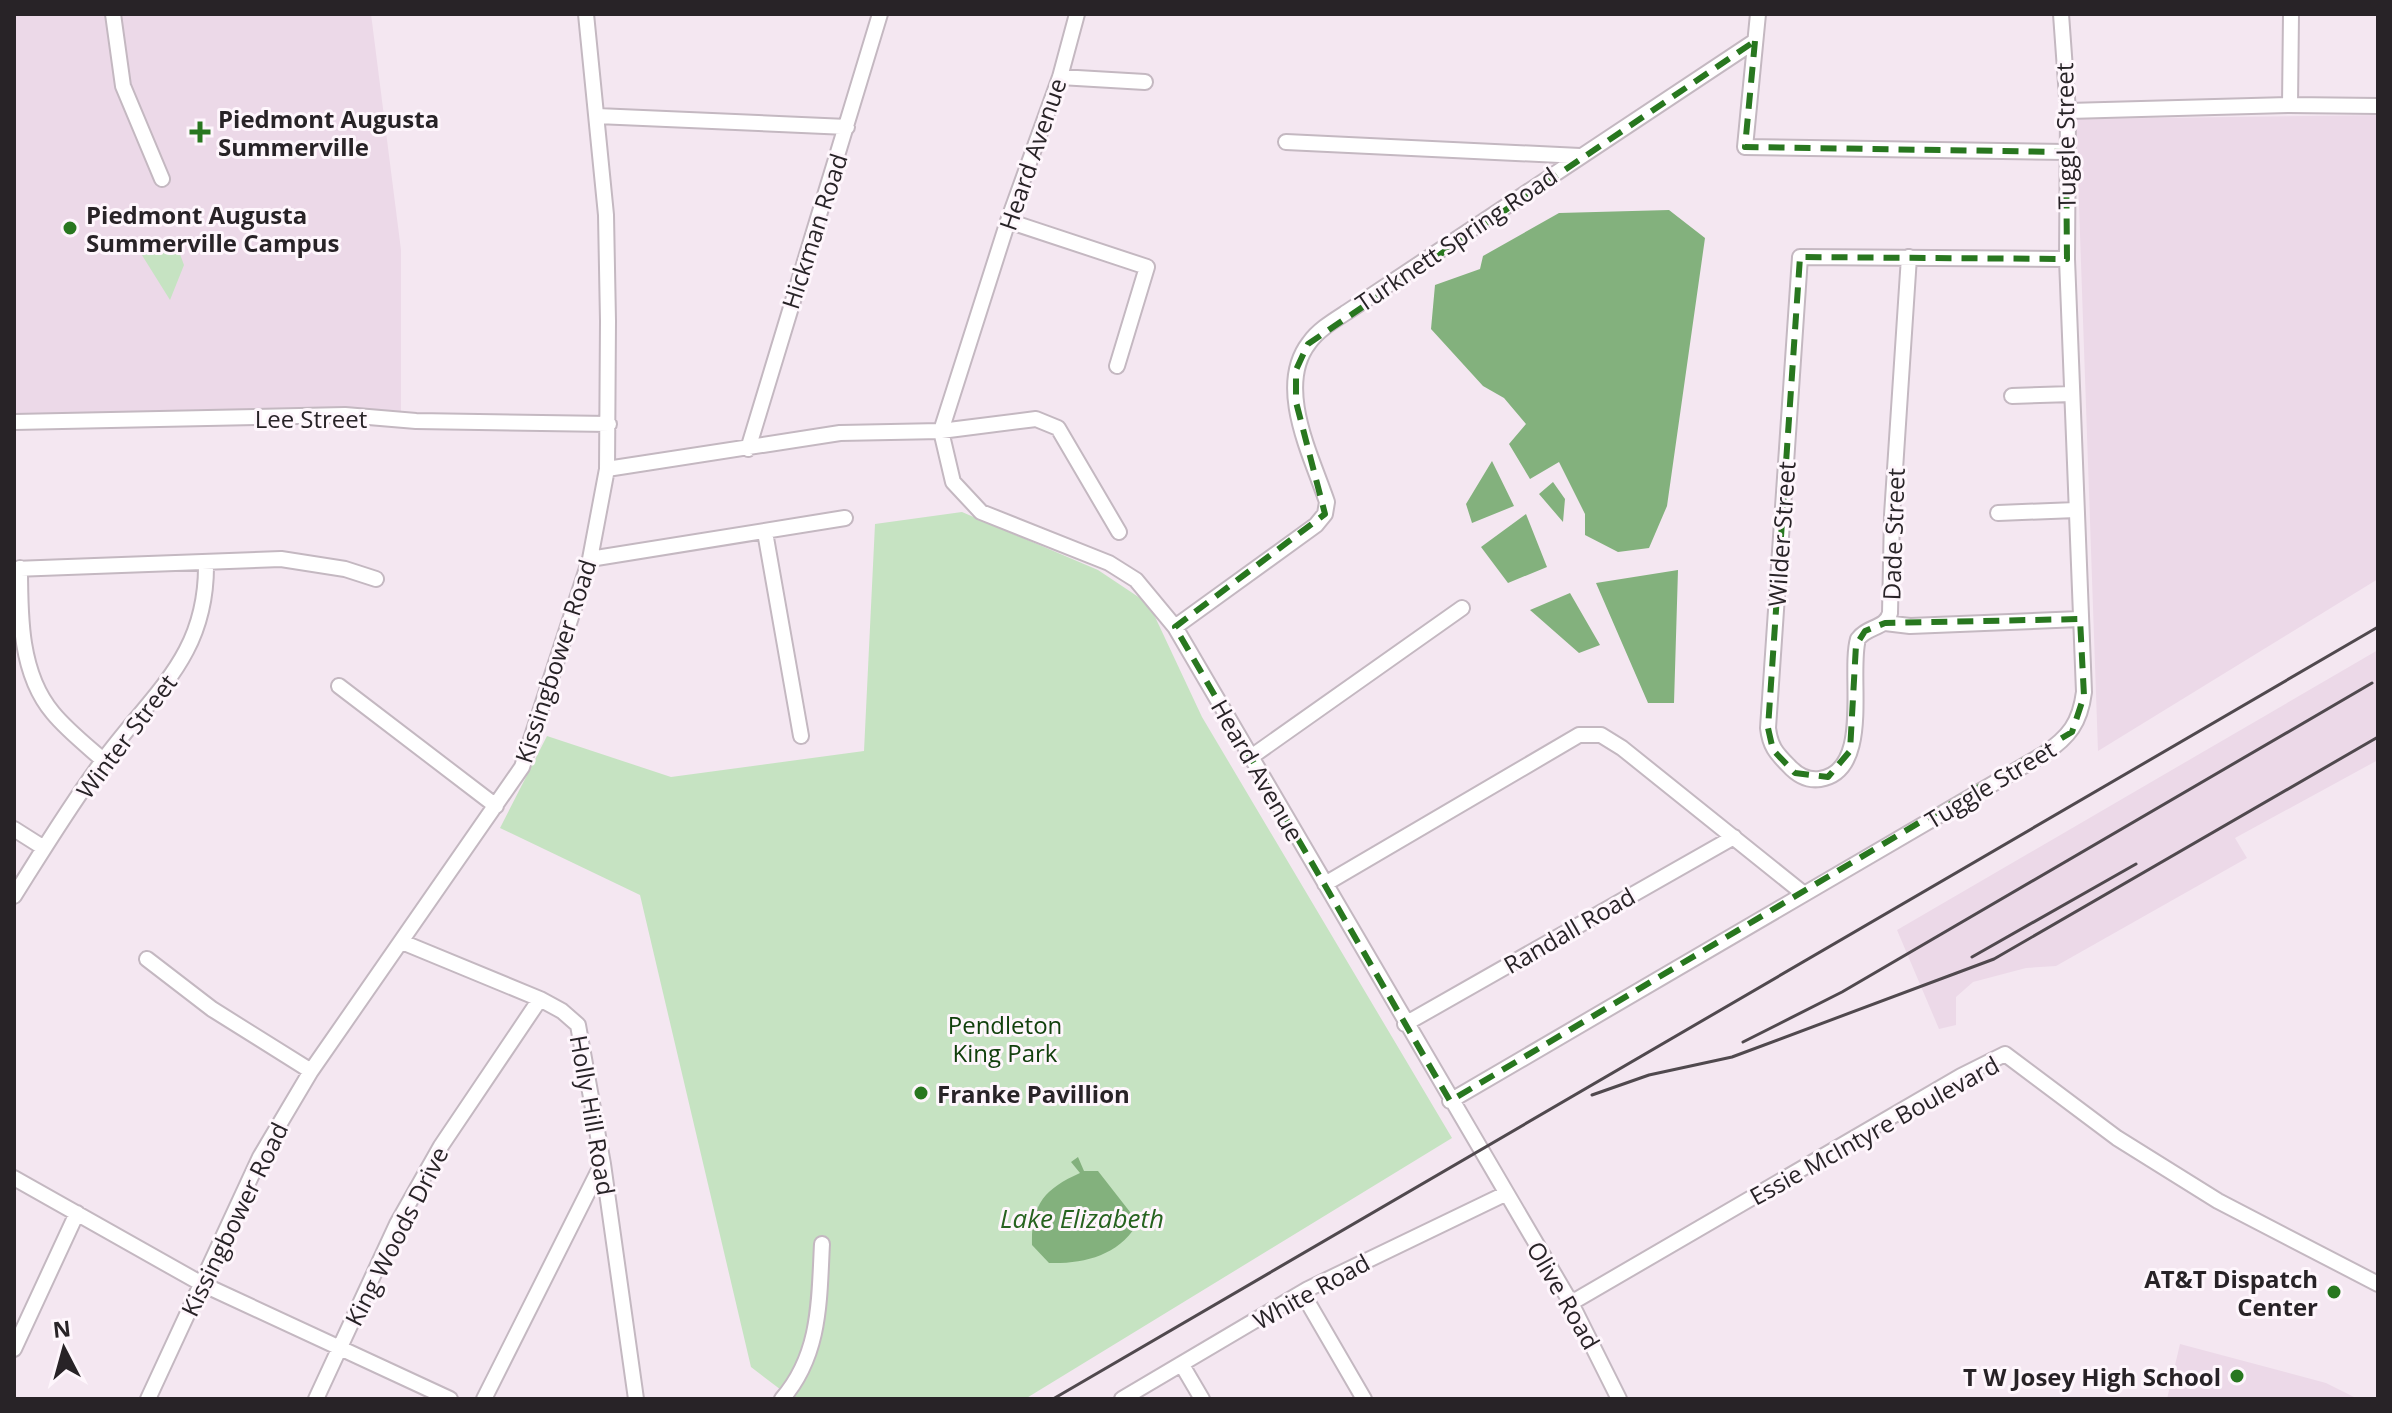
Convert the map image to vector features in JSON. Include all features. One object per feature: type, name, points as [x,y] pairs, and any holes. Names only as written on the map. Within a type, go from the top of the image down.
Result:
[{"type":"street","points":[[113,14],[123,86],[162,179]]},
{"type":"street","name":"Kissingbower Road","points":[[148,1399],[260,1157],[311,1071],[522,767],[590,559],[607,469],[609,424],[606,215],[586,14]]},
{"type":"street","name":"Hickman Road","points":[[748,449],[880,14]]},
{"type":"street","name":"Heard Avenue","points":[[1077,14],[1060,77],[1008,221],[941,431],[953,482],[981,512],[1109,563],[1136,580],[1175,627],[1505,1194]]},
{"type":"street","points":[[1758,14],[1745,147],[2066,152]]},
{"type":"street","name":"Tuggle Street","points":[[1450,1101],[2065,739],[2076,725],[2084,696],[2067,259],[2068,111],[2061,14]]},
{"type":"street","points":[[2290,105],[2291,14]]},
{"type":"street","name":"Turknett Spring Road","points":[[1175,627],[1316,525],[1325,514],[1327,502],[1296,402],[1296,370],[1308,344],[1347,312],[1755,41]]},
{"type":"street","points":[[1060,77],[1145,82]]},
{"type":"street","points":[[2068,111],[2290,105],[2378,106]]},
{"type":"street","points":[[597,116],[847,127]]},
{"type":"street","points":[[1286,142],[1581,156]]},
{"type":"street","points":[[1008,221],[1147,267],[1117,366]]},
{"type":"street","name":"Wilder Street","points":[[1822,779],[1813,780],[1795,773],[1773,750],[1768,728],[1800,257],[1909,257]]},
{"type":"street","points":[[1909,257],[2067,259]]},
{"type":"street","name":"Dade Street","points":[[1822,779],[1841,768],[1850,751],[1856,709],[1858,639],[1865,631],[1885,623],[1892,605],[1892,515],[1909,257]]},
{"type":"street","points":[[2012,396],[2072,394]]},
{"type":"street","name":"Lee Street","points":[[14,422],[345,415],[416,421],[609,424]]},
{"type":"street","points":[[607,469],[840,433],[941,431],[1048,421],[1058,428],[1119,532]]},
{"type":"street","points":[[1998,513],[2076,510]]},
{"type":"street","points":[[590,559],[845,518]]},
{"type":"street","points":[[765,532],[801,736]]},
{"type":"street","points":[[103,760],[51,711],[35,681],[20,629],[17,568],[206,564],[281,559],[345,569],[376,579]]},
{"type":"street","name":"Winter Street","points":[[14,896],[103,760],[176,670],[193,642],[203,613],[206,564]]},
{"type":"street","points":[[1251,757],[1462,608]]},
{"type":"street","points":[[1885,623],[1910,626],[2080,619]]},
{"type":"street","points":[[339,686],[496,806]]},
{"type":"street","points":[[1325,884],[1579,735],[1601,735],[1622,748],[1804,894]]},
{"type":"street","points":[[14,829],[44,848]]},
{"type":"street","name":"Randall Road","points":[[1405,1024],[1734,837]]},
{"type":"street","name":"Holly Hill Road","points":[[402,942],[540,999],[562,1011],[578,1025],[603,1164],[636,1399]]},
{"type":"street","points":[[147,959],[212,1009],[311,1071]]},
{"type":"street","name":"King Woods Drive","points":[[316,1399],[397,1224],[433,1159],[540,999]]},
{"type":"street","name":"Essie McIntyre Boulevard","points":[[1571,1303],[1961,1076],[2005,1054],[2117,1138],[2207,1194],[2378,1284]]},
{"type":"street","points":[[484,1399],[603,1164]]},
{"type":"street","points":[[14,1178],[202,1284],[450,1399]]},
{"type":"street","name":"White Road","points":[[1122,1399],[1303,1294],[1505,1194]]},
{"type":"street","name":"Olive Road","points":[[1505,1194],[1571,1303],[1619,1399]]},
{"type":"street","points":[[14,1349],[77,1213]]},
{"type":"street","points":[[782,1399],[794,1385],[809,1355],[817,1324],[822,1244]]},
{"type":"street","points":[[1303,1294],[1364,1399]]},
{"type":"street","points":[[1182,1365],[1202,1399]]},
{"type":"highlighted area","points":[[1755,41],[1745,147],[2066,152],[2067,259],[1800,257],[1768,728],[1773,750],[1795,773],[1828,777],[1850,751],[1856,645],[1865,631],[1885,623],[2080,619],[2084,696],[2072,732],[1450,1101],[1175,627],[1325,514],[1296,402],[1296,370],[1308,344]]},
{"type":"shaded area","name":"Piedmont Augusta Summerville","points":[[14,14],[371,14],[401,250],[401,411],[214,409],[14,415]]},
{"type":"shaded area","points":[[2378,115],[2378,579],[2098,751],[2076,119]]},
{"type":"shaded area","points":[[2378,650],[2378,760],[2235,838],[2247,858],[2056,966],[2026,968],[1973,982],[1956,997],[1956,1025],[1939,1029],[1897,930]]},
{"type":"shaded area","name":"T W Josey High School","points":[[2180,1344],[2326,1383],[2358,1399],[2167,1399]]},
{"type":"green space","points":[[174,238],[184,265],[170,300],[140,252]]},
{"type":"green space","name":"Pendleton King Park","points":[[962,512],[1098,570],[1149,604],[1202,717],[1452,1138],[1025,1399],[793,1399],[751,1367],[640,895],[500,828],[547,736],[671,777],[864,751],[875,524]]},
{"type":"water","points":[[1669,210],[1705,238],[1667,506],[1649,548],[1618,552],[1585,535],[1585,514],[1559,462],[1530,479],[1509,444],[1526,424],[1504,398],[1483,386],[1431,329],[1435,285],[1480,269],[1483,256],[1559,213]]},
{"type":"water","points":[[1492,461],[1514,506],[1472,523],[1466,504]]},
{"type":"water","points":[[1553,482],[1565,499],[1563,522],[1539,494]]},
{"type":"water","points":[[1526,514],[1547,567],[1508,583],[1481,547]]},
{"type":"water","points":[[1678,570],[1674,703],[1648,703],[1596,583]]},
{"type":"water","points":[[1570,593],[1600,645],[1579,653],[1530,610]]},
{"type":"water","name":"Lake Elizabeth","points":[[1078,1157],[1084,1171],[1098,1171],[1130,1212],[1136,1226],[1119,1245],[1098,1256],[1074,1262],[1049,1263],[1032,1245],[1034,1219],[1049,1192],[1080,1173],[1071,1162]]},
{"type":"railway","points":[[1053,1399],[2378,627]]},
{"type":"railway","points":[[1743,1042],[1842,992],[2372,683]]},
{"type":"railway","points":[[1592,1095],[1649,1075],[1732,1057],[1994,959],[2378,737]]},
{"type":"railway","points":[[1972,957],[2136,864]]},
{"type":"place","name":"Piedmont Augusta Summerville","points":[[200,132]]},
{"type":"place","name":"Piedmont Augusta Summerville Campus","points":[[70,228]]},
{"type":"place","name":"Franke Pavillion","points":[[921,1093]]},
{"type":"place","name":"AT&T Dispatch Center","points":[[2334,1292]]},
{"type":"place","name":"T W Josey High School","points":[[2237,1376]]}]
